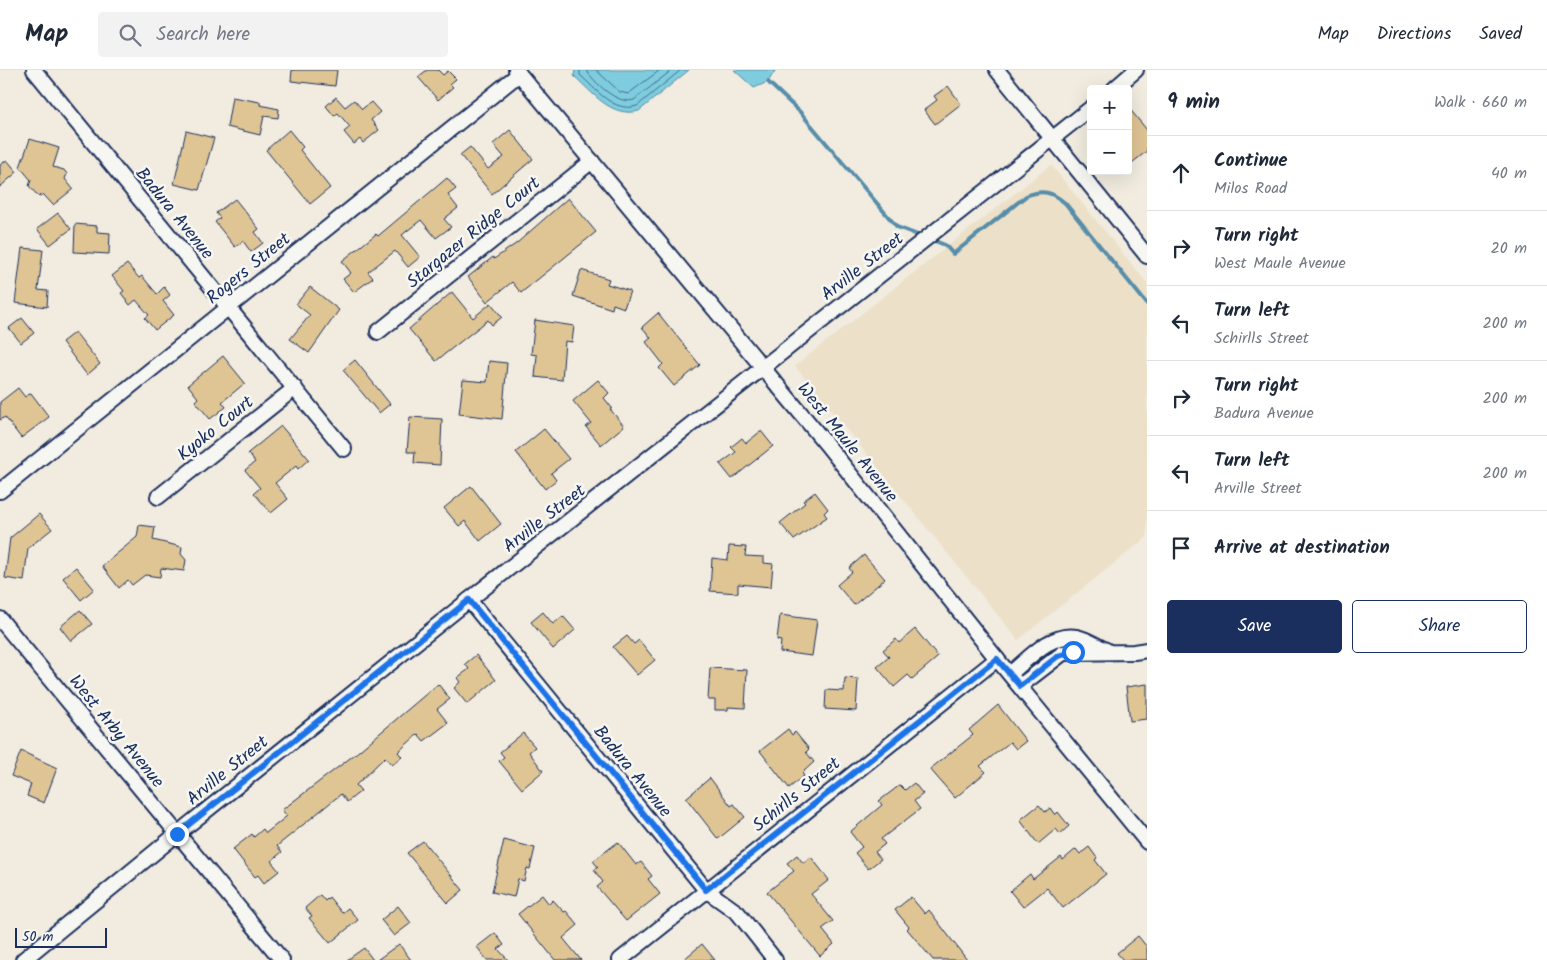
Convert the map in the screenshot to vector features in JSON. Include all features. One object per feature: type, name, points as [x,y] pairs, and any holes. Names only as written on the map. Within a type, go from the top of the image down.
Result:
[{"type":"street","name":"Badura Avenue","points":[[34,70],[344,449]]},
{"type":"street","points":[[997,70],[1147,256]]},
{"type":"street","points":[[1119,85],[1136,70]]},
{"type":"street","name":"Rogers Street","points":[[0,491],[518,72]]},
{"type":"street","name":"West Maule Avenue","points":[[518,72],[828,445],[997,659],[1147,842]]},
{"type":"street","name":"Arville Street","points":[[23,960],[469,600],[1087,111]]},
{"type":"street","name":"Stargazer Ridge Court","points":[[378,332],[592,161]]},
{"type":"street","name":"Kyoko Court","points":[[158,497],[295,388]]},
{"type":"street","name":"Badura Avenue","points":[[469,600],[706,890],[738,913],[776,960]]},
{"type":"street","name":"West Arby Avenue","points":[[0,619],[282,960]]},
{"type":"street","points":[[1010,674],[1047,644],[1058,638],[1069,636],[1082,638],[1108,651]]},
{"type":"street","points":[[1020,686],[1063,654],[1147,650]]},
{"type":"street","name":"Schirlls Street","points":[[620,960],[997,659]]},
{"type":"shaded area","points":[[1051,165],[1147,283],[1147,537],[1018,640],[795,366]]},
{"type":"water","points":[[575,70],[689,70],[639,111],[629,112],[620,111],[603,102],[574,76]]},
{"type":"water","points":[[734,70],[775,71],[768,82],[754,88]]},
{"type":"building","points":[[292,70],[337,70],[335,86],[291,81]]},
{"type":"building","points":[[427,70],[438,70],[443,75],[448,71],[456,79],[450,84],[453,87],[438,100],[418,77]]},
{"type":"building","points":[[948,86],[961,104],[935,124],[924,110],[937,100],[934,96]]},
{"type":"building","points":[[232,97],[260,102],[260,105],[279,109],[278,118],[264,116],[260,135],[227,127]]},
{"type":"building","points":[[336,97],[345,107],[354,100],[362,109],[371,102],[380,112],[371,120],[379,130],[363,143],[360,139],[354,144],[344,132],[350,127],[338,113],[334,116],[326,106]]},
{"type":"building","points":[[1132,112],[1147,130],[1147,151],[1132,163]]},
{"type":"building","points":[[289,130],[303,147],[300,150],[330,188],[310,204],[266,150]]},
{"type":"building","points":[[510,130],[533,159],[492,194],[460,155],[470,147],[488,169],[504,157],[493,144]]},
{"type":"building","points":[[186,131],[214,138],[199,190],[174,184]]},
{"type":"building","points":[[30,139],[59,148],[53,167],[64,170],[67,174],[65,179],[73,189],[53,205],[43,194],[39,197],[29,186],[31,180],[20,167]]},
{"type":"building","points":[[7,160],[17,172],[0,187],[0,165]]},
{"type":"building","points":[[447,178],[456,189],[448,195],[458,208],[444,219],[451,227],[436,238],[421,220],[402,235],[420,257],[408,267],[395,251],[368,272],[373,278],[354,292],[343,279],[351,273],[342,261],[376,234],[378,236]]},
{"type":"building","points":[[568,198],[596,232],[521,293],[512,282],[487,302],[468,277],[493,257],[494,259],[517,243]]},
{"type":"building","points":[[235,199],[259,229],[255,232],[263,243],[251,252],[243,241],[235,247],[215,222],[220,218],[216,213]]},
{"type":"building","points":[[58,213],[71,229],[50,245],[37,229]]},
{"type":"building","points":[[75,224],[97,226],[97,232],[110,233],[109,254],[74,252]]},
{"type":"building","points":[[22,248],[43,250],[38,290],[48,291],[47,307],[15,303]]},
{"type":"building","points":[[127,264],[139,278],[142,276],[157,294],[164,287],[170,295],[163,301],[174,315],[155,330],[145,318],[149,315],[136,300],[130,305],[121,293],[124,291],[112,276]]},
{"type":"building","points":[[581,270],[609,279],[607,284],[630,291],[624,308],[613,304],[612,309],[573,296]]},
{"type":"building","points":[[310,287],[339,310],[309,353],[290,339],[310,315],[296,304]]},
{"type":"building","points":[[452,292],[473,318],[491,303],[502,317],[492,325],[488,320],[436,361],[409,329]]},
{"type":"building","points":[[658,313],[700,365],[674,386],[659,368],[663,364],[646,342],[651,338],[642,327]]},
{"type":"building","points":[[22,318],[34,333],[21,343],[9,328]]},
{"type":"building","points":[[535,320],[574,326],[572,342],[565,341],[562,380],[535,377],[537,355],[531,354]]},
{"type":"building","points":[[75,332],[100,364],[87,375],[62,342]]},
{"type":"building","points":[[223,356],[245,383],[222,402],[226,407],[210,419],[195,401],[198,398],[188,385]]},
{"type":"building","points":[[355,360],[390,404],[379,413],[343,370]]},
{"type":"building","points":[[489,361],[507,363],[502,419],[459,414],[463,380],[487,382]]},
{"type":"building","points":[[598,380],[609,393],[604,398],[612,408],[610,409],[624,426],[601,445],[586,427],[591,423],[573,401]]},
{"type":"building","points":[[18,388],[25,397],[31,393],[49,417],[21,438],[5,417],[0,420],[0,402]]},
{"type":"building","points":[[410,417],[442,419],[440,465],[414,463],[415,452],[407,452]]},
{"type":"building","points":[[281,426],[309,459],[298,469],[296,466],[275,483],[288,499],[271,513],[254,493],[260,488],[245,470],[255,462],[248,453]]},
{"type":"building","points":[[544,429],[569,459],[551,473],[556,480],[545,489],[516,452]]},
{"type":"building","points":[[761,431],[773,446],[732,479],[720,464],[736,452],[731,447],[742,438],[746,443]]},
{"type":"building","points":[[471,486],[501,524],[480,541],[465,521],[459,526],[444,508]]},
{"type":"building","points":[[815,492],[828,509],[824,513],[827,517],[794,540],[780,523],[805,503],[803,501]]},
{"type":"building","points":[[39,514],[52,529],[28,548],[24,581],[5,578],[10,538]]},
{"type":"building","points":[[139,525],[155,527],[153,540],[182,547],[181,554],[186,560],[184,571],[161,568],[160,577],[145,575],[132,585],[128,580],[119,588],[102,566],[137,537]]},
{"type":"building","points":[[729,546],[746,547],[745,556],[764,557],[764,563],[773,564],[771,587],[738,584],[738,593],[710,591],[712,558],[728,560]]},
{"type":"building","points":[[864,555],[885,579],[854,605],[837,585],[852,572],[849,568]]},
{"type":"building","points":[[76,567],[94,589],[81,600],[63,578]]},
{"type":"building","points":[[80,610],[92,624],[71,641],[60,627]]},
{"type":"building","points":[[543,612],[553,624],[563,616],[575,630],[553,649],[531,622]]},
{"type":"building","points":[[780,615],[817,620],[812,656],[780,652],[781,641],[777,640]]},
{"type":"building","points":[[915,629],[938,657],[912,679],[908,675],[894,687],[877,667],[889,657],[883,650],[896,639],[899,643]]},
{"type":"building","points":[[627,636],[634,644],[639,640],[655,660],[637,675],[613,647]]},
{"type":"building","points":[[476,655],[496,680],[467,704],[454,688],[460,682],[457,678],[469,669],[465,664]]},
{"type":"building","points":[[710,668],[747,670],[745,708],[728,707],[728,710],[715,710],[715,700],[708,700]]},
{"type":"building","points":[[845,678],[858,679],[856,711],[825,709],[826,690],[844,691]]},
{"type":"building","points":[[438,684],[450,699],[437,709],[448,723],[424,741],[418,734],[398,752],[402,757],[392,765],[385,757],[356,785],[361,791],[347,802],[341,794],[277,846],[282,852],[271,861],[279,871],[264,883],[258,875],[255,877],[233,849],[252,834],[254,837],[263,829],[266,833],[287,816],[282,810],[354,755]]},
{"type":"building","points":[[1147,684],[1147,719],[1130,721],[1126,687]]},
{"type":"building","points":[[998,705],[1026,741],[1016,749],[1010,742],[980,766],[986,772],[955,798],[930,769],[973,735],[969,730]]},
{"type":"building","points":[[788,729],[792,735],[795,732],[809,749],[806,752],[814,762],[802,773],[804,776],[789,788],[760,751]]},
{"type":"building","points":[[523,733],[535,747],[529,752],[543,771],[522,789],[499,761],[504,757],[500,752]]},
{"type":"building","points":[[21,751],[57,768],[44,803],[27,796],[31,784],[11,776]]},
{"type":"building","points":[[710,778],[731,806],[734,804],[745,817],[718,839],[686,798]]},
{"type":"building","points":[[914,783],[923,794],[914,801],[920,809],[881,839],[885,844],[875,852],[881,859],[868,869],[855,853],[862,847],[850,832],[882,805],[879,801],[900,785],[905,790]]},
{"type":"building","points":[[1039,805],[1045,812],[1050,808],[1055,815],[1058,812],[1069,826],[1060,834],[1056,829],[1038,844],[1020,820]]},
{"type":"building","points":[[504,840],[535,848],[530,869],[527,868],[524,881],[518,879],[514,897],[492,892]]},
{"type":"building","points":[[423,841],[463,890],[448,903],[407,853]]},
{"type":"building","points":[[618,842],[636,865],[641,862],[652,876],[648,879],[660,894],[626,921],[597,887],[603,882],[594,870],[598,867],[593,861]]},
{"type":"building","points":[[1089,847],[1097,858],[1095,860],[1106,874],[1063,908],[1047,888],[1023,907],[1010,891],[1030,874],[1033,879],[1061,857],[1063,860],[1076,849],[1080,854]]},
{"type":"building","points":[[797,855],[803,863],[811,857],[829,880],[811,894],[833,921],[822,929],[834,944],[820,956],[767,892],[794,871],[787,863]]},
{"type":"building","points":[[320,895],[325,901],[329,897],[342,913],[348,908],[358,920],[330,943],[309,918],[312,916],[305,908]]},
{"type":"building","points":[[542,895],[549,904],[553,900],[578,925],[563,938],[581,960],[555,960],[518,914]]},
{"type":"building","points":[[911,897],[925,914],[929,910],[967,960],[933,960],[907,929],[909,927],[895,910]]},
{"type":"building","points":[[398,906],[411,923],[394,936],[381,920]]},
{"type":"building","points":[[495,933],[504,945],[498,949],[508,960],[487,960],[477,947]]},
{"type":"building","points":[[1138,936],[1147,947],[1147,960],[1123,960],[1117,953]]},
{"type":"building","points":[[399,944],[411,960],[377,960]]},
{"type":"building","points":[[702,944],[715,960],[683,960]]},
{"type":"building","points":[[364,948],[373,960],[347,960]]},
{"type":"waterway","points":[[768,82],[800,112],[897,227],[923,237]]},
{"type":"waterway","points":[[930,239],[945,245],[953,254],[1026,196],[1042,192],[1051,194],[1065,203],[1147,304]]},
{"type":"route","points":[[177,834],[469,600],[706,890],[997,659],[1020,686],[1058,656],[1067,652],[1073,652]]}]
